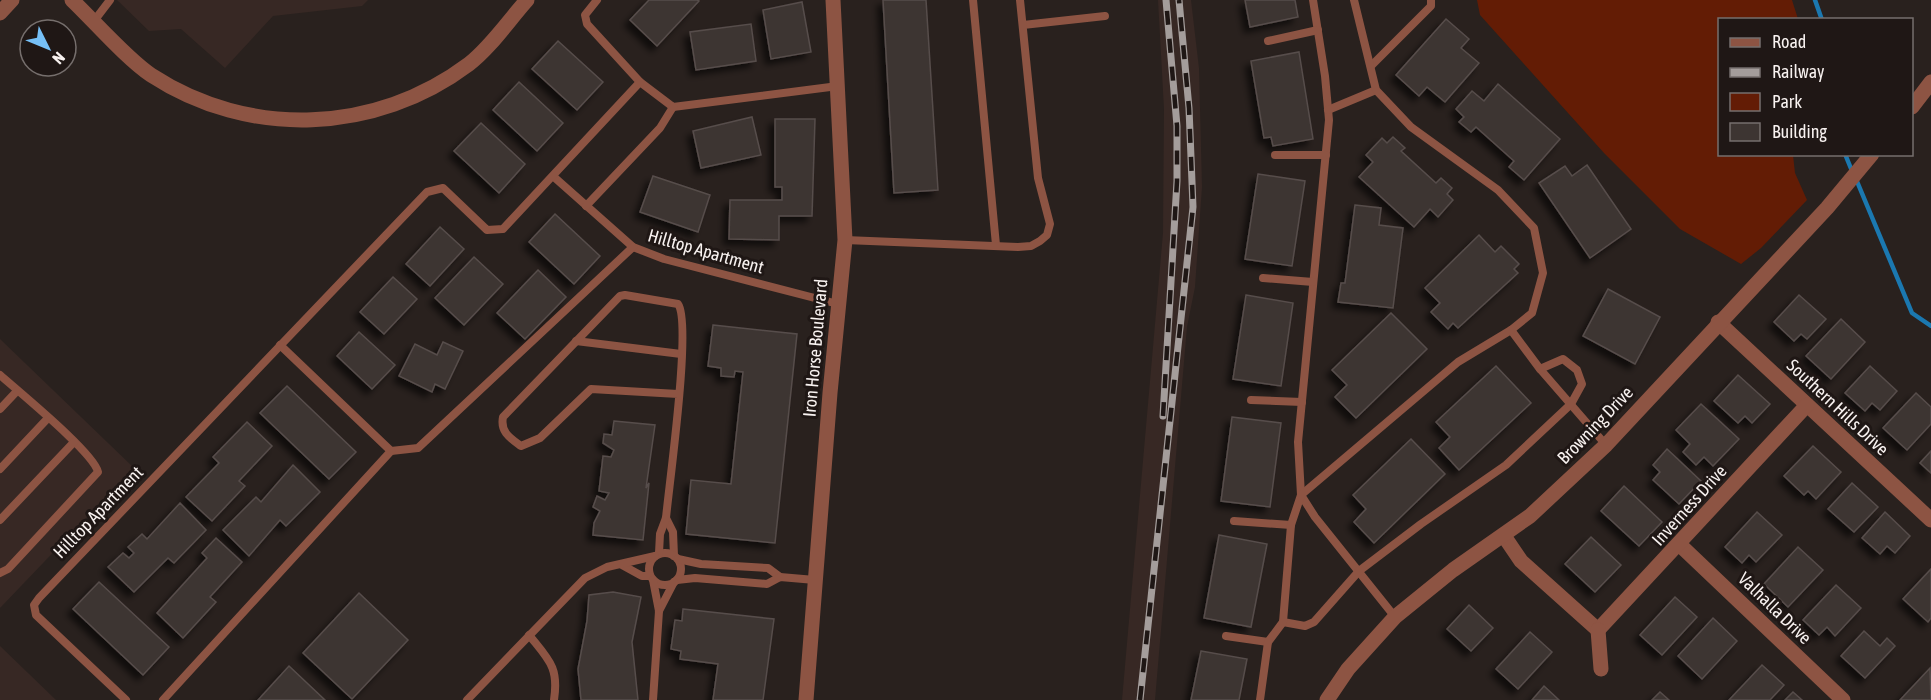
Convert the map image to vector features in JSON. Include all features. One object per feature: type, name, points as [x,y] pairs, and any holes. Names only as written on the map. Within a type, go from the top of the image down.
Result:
[{"type":"street","points":[[0,13],[12,0]]},
{"type":"street","points":[[72,0],[149,74],[190,97],[231,112],[272,120],[319,121],[371,112],[408,100],[440,84],[472,62],[527,0]]},
{"type":"street","name":"Iron Horse Boulevard","points":[[806,700],[845,240],[840,86],[833,0]]},
{"type":"street","points":[[1913,104],[1931,82]]},
{"type":"street","name":"Browning Drive","points":[[1327,700],[1347,669],[1395,617],[1454,570],[1530,516],[1606,446],[1718,322],[1827,208],[1870,156]]},
{"type":"street","name":"Southern Hills Drive","points":[[1718,322],[1931,520]]},
{"type":"street","name":"Inverness Drive","points":[[1598,630],[1680,545],[1807,405]]},
{"type":"street","points":[[1504,536],[1521,561],[1598,630],[1601,669]]},
{"type":"street","name":"Valhalla Drive","points":[[1680,545],[1843,700]]},
{"type":"lane","points":[[94,21],[110,0]]},
{"type":"lane","points":[[597,0],[585,15],[587,24],[640,82],[673,107],[840,86]]},
{"type":"lane","points":[[973,0],[996,245]]},
{"type":"lane","points":[[845,240],[1031,246],[1047,235],[1050,224],[1038,178],[1020,0]]},
{"type":"lane","points":[[1260,700],[1268,642],[1283,622],[1290,525],[1301,495],[1298,467],[1302,402],[1326,155],[1328,110],[1313,0]]},
{"type":"lane","points":[[1301,495],[1458,362],[1511,330],[1532,313],[1543,273],[1534,228],[1498,190],[1411,127],[1376,90],[1354,0]]},
{"type":"lane","points":[[1371,66],[1431,6],[1431,0]]},
{"type":"lane","points":[[1023,25],[1105,16]]},
{"type":"lane","points":[[1268,41],[1317,30]]},
{"type":"lane","name":"Hilltop Apartment","points":[[126,700],[36,615],[34,605],[427,192],[443,188],[487,230],[503,229],[554,177],[640,82]]},
{"type":"lane","points":[[1328,110],[1376,90]]},
{"type":"lane","points":[[586,206],[660,128],[673,107]]},
{"type":"lane","points":[[1275,155],[1326,155]]},
{"type":"lane","name":"Hilltop Apartment","points":[[554,177],[633,247],[664,259],[838,304]]},
{"type":"lane","points":[[163,700],[391,451],[418,448],[633,247]]},
{"type":"lane","points":[[1263,278],[1313,282]]},
{"type":"lane","points":[[653,700],[658,611],[649,565],[657,555],[660,534],[666,518],[678,394],[681,354],[683,318],[678,304],[625,295],[613,303],[503,417],[503,431],[521,446],[540,438],[591,389],[678,394]]},
{"type":"lane","points":[[1511,330],[1540,369],[1606,446]]},
{"type":"lane","points":[[576,341],[681,354]]},
{"type":"lane","points":[[280,345],[391,451]]},
{"type":"lane","points":[[1283,622],[1305,626],[1314,622],[1359,571],[1421,524],[1506,465],[1571,404],[1582,384],[1577,370],[1563,359],[1540,369]]},
{"type":"lane","points":[[0,375],[74,442],[96,464],[98,472],[8,569],[0,573]]},
{"type":"lane","points":[[0,409],[18,391]]},
{"type":"lane","points":[[1251,400],[1302,402]]},
{"type":"lane","points":[[0,469],[48,418]]},
{"type":"lane","points":[[0,520],[74,442]]},
{"type":"lane","points":[[1301,495],[1315,517],[1395,617]]},
{"type":"lane","points":[[658,611],[681,569],[676,557],[673,532],[666,518]]},
{"type":"lane","points":[[1234,521],[1290,525]]},
{"type":"lane","points":[[467,700],[585,578],[607,567],[657,555],[676,557],[701,564],[768,568],[780,578]]},
{"type":"lane","points":[[622,565],[663,585],[695,578],[767,584],[780,578],[815,580]]},
{"type":"lane","points":[[529,635],[552,663],[557,679],[554,700]]},
{"type":"lane","points":[[1226,636],[1268,642]]},
{"type":"shaded area","points":[[117,0],[368,0],[362,6],[273,16],[225,68],[181,29],[149,31]]},
{"type":"shaded area","points":[[1158,0],[1191,0],[1199,68],[1202,187],[1195,287],[1187,327],[1155,700],[1122,700],[1163,233],[1164,109]]},
{"type":"shaded area","points":[[0,339],[134,468],[0,608]]},
{"type":"shaded area","points":[[0,646],[56,700],[0,700]]},
{"type":"green space","points":[[1477,0],[1792,0],[1798,18],[1718,18],[1718,156],[1793,156],[1795,173],[1807,200],[1761,248],[1741,264],[1680,229],[1604,153],[1480,15]]},
{"type":"building","points":[[649,0],[699,1],[657,46],[630,20]]},
{"type":"building","points":[[883,0],[926,0],[938,190],[894,193]]},
{"type":"building","points":[[1245,0],[1295,0],[1298,17],[1250,27]]},
{"type":"building","points":[[802,2],[811,52],[771,59],[763,10]]},
{"type":"building","points":[[1446,19],[1469,39],[1461,48],[1479,63],[1445,102],[1427,87],[1419,96],[1396,75]]},
{"type":"building","points":[[751,24],[756,61],[696,70],[690,32]]},
{"type":"building","points":[[558,41],[603,82],[577,110],[532,69]]},
{"type":"building","points":[[1299,52],[1313,139],[1273,146],[1271,137],[1264,138],[1251,61]]},
{"type":"building","points":[[519,82],[563,123],[537,151],[493,110]]},
{"type":"building","points":[[1498,84],[1560,139],[1524,180],[1509,167],[1514,161],[1476,127],[1471,132],[1459,122],[1464,117],[1456,109],[1472,91],[1484,101]]},
{"type":"building","points":[[752,117],[761,155],[701,168],[693,131]]},
{"type":"building","points":[[775,119],[815,119],[812,216],[779,216],[779,240],[729,239],[730,200],[782,200],[782,187],[775,187]]},
{"type":"building","points":[[481,123],[525,164],[499,193],[454,151]]},
{"type":"building","points":[[1393,137],[1405,148],[1401,151],[1436,183],[1441,178],[1452,188],[1447,194],[1453,200],[1438,217],[1430,209],[1414,227],[1359,177],[1373,162],[1366,155],[1382,138],[1387,143]]},
{"type":"building","points":[[1587,165],[1631,229],[1590,258],[1539,183],[1565,166],[1572,176]]},
{"type":"building","points":[[1258,174],[1305,181],[1292,266],[1245,259]]},
{"type":"building","points":[[653,176],[710,195],[698,232],[640,212]]},
{"type":"building","points":[[1355,205],[1381,208],[1379,225],[1403,228],[1393,308],[1338,302],[1341,283],[1345,283]]},
{"type":"building","points":[[555,214],[600,256],[574,284],[529,242]]},
{"type":"building","points":[[440,227],[464,249],[430,286],[406,264]]},
{"type":"building","points":[[1479,235],[1495,252],[1501,246],[1519,264],[1514,269],[1518,273],[1458,328],[1453,323],[1448,329],[1431,312],[1440,303],[1425,288]]},
{"type":"building","points":[[474,257],[503,284],[464,325],[435,298]]},
{"type":"building","points":[[538,270],[566,297],[525,339],[497,313]]},
{"type":"building","points":[[393,277],[417,299],[384,334],[360,312]]},
{"type":"building","points":[[1608,289],[1660,317],[1635,364],[1583,336]]},
{"type":"building","points":[[1246,295],[1293,303],[1281,386],[1233,379]]},
{"type":"building","points":[[1799,295],[1826,319],[1807,339],[1801,334],[1794,341],[1774,322]]},
{"type":"building","points":[[1391,313],[1427,349],[1356,418],[1335,397],[1347,385],[1332,370]]},
{"type":"building","points":[[1841,319],[1865,342],[1831,379],[1806,356]]},
{"type":"building","points":[[713,325],[797,334],[775,543],[686,534],[691,480],[731,484],[743,372],[735,371],[734,377],[721,376],[721,368],[708,366]]},
{"type":"building","points":[[359,332],[395,365],[372,389],[337,356]]},
{"type":"building","points":[[443,342],[463,351],[445,389],[435,384],[432,392],[399,376],[415,344],[437,355]]},
{"type":"building","points":[[1496,366],[1531,403],[1459,470],[1439,448],[1450,437],[1436,422]]},
{"type":"building","points":[[1870,366],[1897,391],[1880,410],[1872,403],[1865,411],[1845,393]]},
{"type":"building","points":[[1738,375],[1770,404],[1752,423],[1745,416],[1738,423],[1714,401]]},
{"type":"building","points":[[287,386],[356,452],[329,479],[260,413]]},
{"type":"building","points":[[1916,393],[1931,407],[1931,424],[1907,450],[1883,428]]},
{"type":"building","points":[[1701,404],[1739,439],[1713,466],[1704,457],[1696,465],[1683,452],[1690,444],[1676,430]]},
{"type":"building","points":[[1232,417],[1281,423],[1270,507],[1221,501]]},
{"type":"building","points":[[614,421],[655,425],[646,488],[649,483],[643,540],[593,535],[594,523],[600,511],[593,507],[597,496],[605,500],[609,493],[599,491],[603,456],[611,457],[614,450],[603,443],[604,434],[612,435]]},
{"type":"building","points":[[247,422],[272,446],[239,481],[245,486],[212,521],[186,497],[219,463],[213,457]]},
{"type":"building","points":[[1411,439],[1445,474],[1374,543],[1354,522],[1366,509],[1353,495]]},
{"type":"building","points":[[1813,446],[1841,472],[1816,499],[1808,491],[1804,495],[1784,476]]},
{"type":"building","points":[[1667,449],[1701,481],[1679,504],[1653,480],[1660,472],[1653,465]]},
{"type":"building","points":[[1931,451],[1931,473],[1920,463]]},
{"type":"building","points":[[293,465],[320,492],[286,526],[280,520],[249,556],[223,530],[256,497],[261,502]]},
{"type":"building","points":[[1852,483],[1878,507],[1854,532],[1828,509]]},
{"type":"building","points":[[1624,486],[1662,522],[1639,546],[1601,511]]},
{"type":"building","points":[[180,503],[206,530],[174,563],[168,558],[134,592],[108,567],[123,553],[129,558],[134,553],[128,547],[142,534],[147,539]]},
{"type":"building","points":[[1757,512],[1782,535],[1756,562],[1749,555],[1742,563],[1725,547]]},
{"type":"building","points":[[1885,512],[1910,536],[1895,553],[1887,546],[1880,554],[1862,538]]},
{"type":"building","points":[[1219,535],[1267,544],[1251,627],[1204,618]]},
{"type":"building","points":[[1591,537],[1621,565],[1595,592],[1565,564]]},
{"type":"building","points":[[216,538],[242,562],[210,597],[216,602],[183,638],[157,613],[207,558],[202,553]]},
{"type":"building","points":[[1798,547],[1823,570],[1788,607],[1764,584]]},
{"type":"building","points":[[1931,569],[1931,618],[1928,622],[1903,599]]},
{"type":"building","points":[[99,582],[169,647],[143,675],[73,609]]},
{"type":"building","points":[[1836,585],[1861,608],[1835,636],[1827,627],[1819,635],[1803,620]]},
{"type":"building","points":[[613,592],[641,597],[632,642],[638,700],[581,700],[578,669],[587,621],[589,595]]},
{"type":"building","points":[[359,593],[408,640],[352,699],[303,653]]},
{"type":"building","points":[[1675,597],[1697,617],[1662,655],[1640,635]]},
{"type":"building","points":[[1469,605],[1493,628],[1471,651],[1447,629]]},
{"type":"building","points":[[683,609],[774,619],[763,700],[713,700],[718,664],[680,659],[681,651],[671,649],[675,620],[682,621]]},
{"type":"building","points":[[1713,618],[1737,641],[1702,679],[1678,656]]},
{"type":"building","points":[[1864,631],[1880,646],[1887,638],[1895,646],[1865,678],[1841,656]]},
{"type":"building","points":[[1530,632],[1552,652],[1518,689],[1496,669]]},
{"type":"building","points":[[1201,651],[1247,659],[1239,700],[1191,700]]},
{"type":"building","points":[[1762,665],[1784,685],[1770,700],[1729,700]]},
{"type":"building","points":[[289,666],[325,700],[258,700]]},
{"type":"building","points":[[1930,668],[1931,700],[1900,700]]},
{"type":"building","points":[[1544,686],[1559,700],[1532,700]]},
{"type":"building","points":[[1660,692],[1669,700],[1652,700]]},
{"type":"building","points":[[1793,692],[1802,700],[1785,700]]},
{"type":"waterway","points":[[1815,0],[1821,18]]},
{"type":"waterway","points":[[1846,156],[1852,171]]},
{"type":"waterway","points":[[1856,179],[1912,313],[1931,326]]},
{"type":"railway","points":[[1163,416],[1177,181],[1177,126],[1166,0]]},
{"type":"railway","points":[[1140,700],[1193,207],[1189,108],[1179,0]]}]
